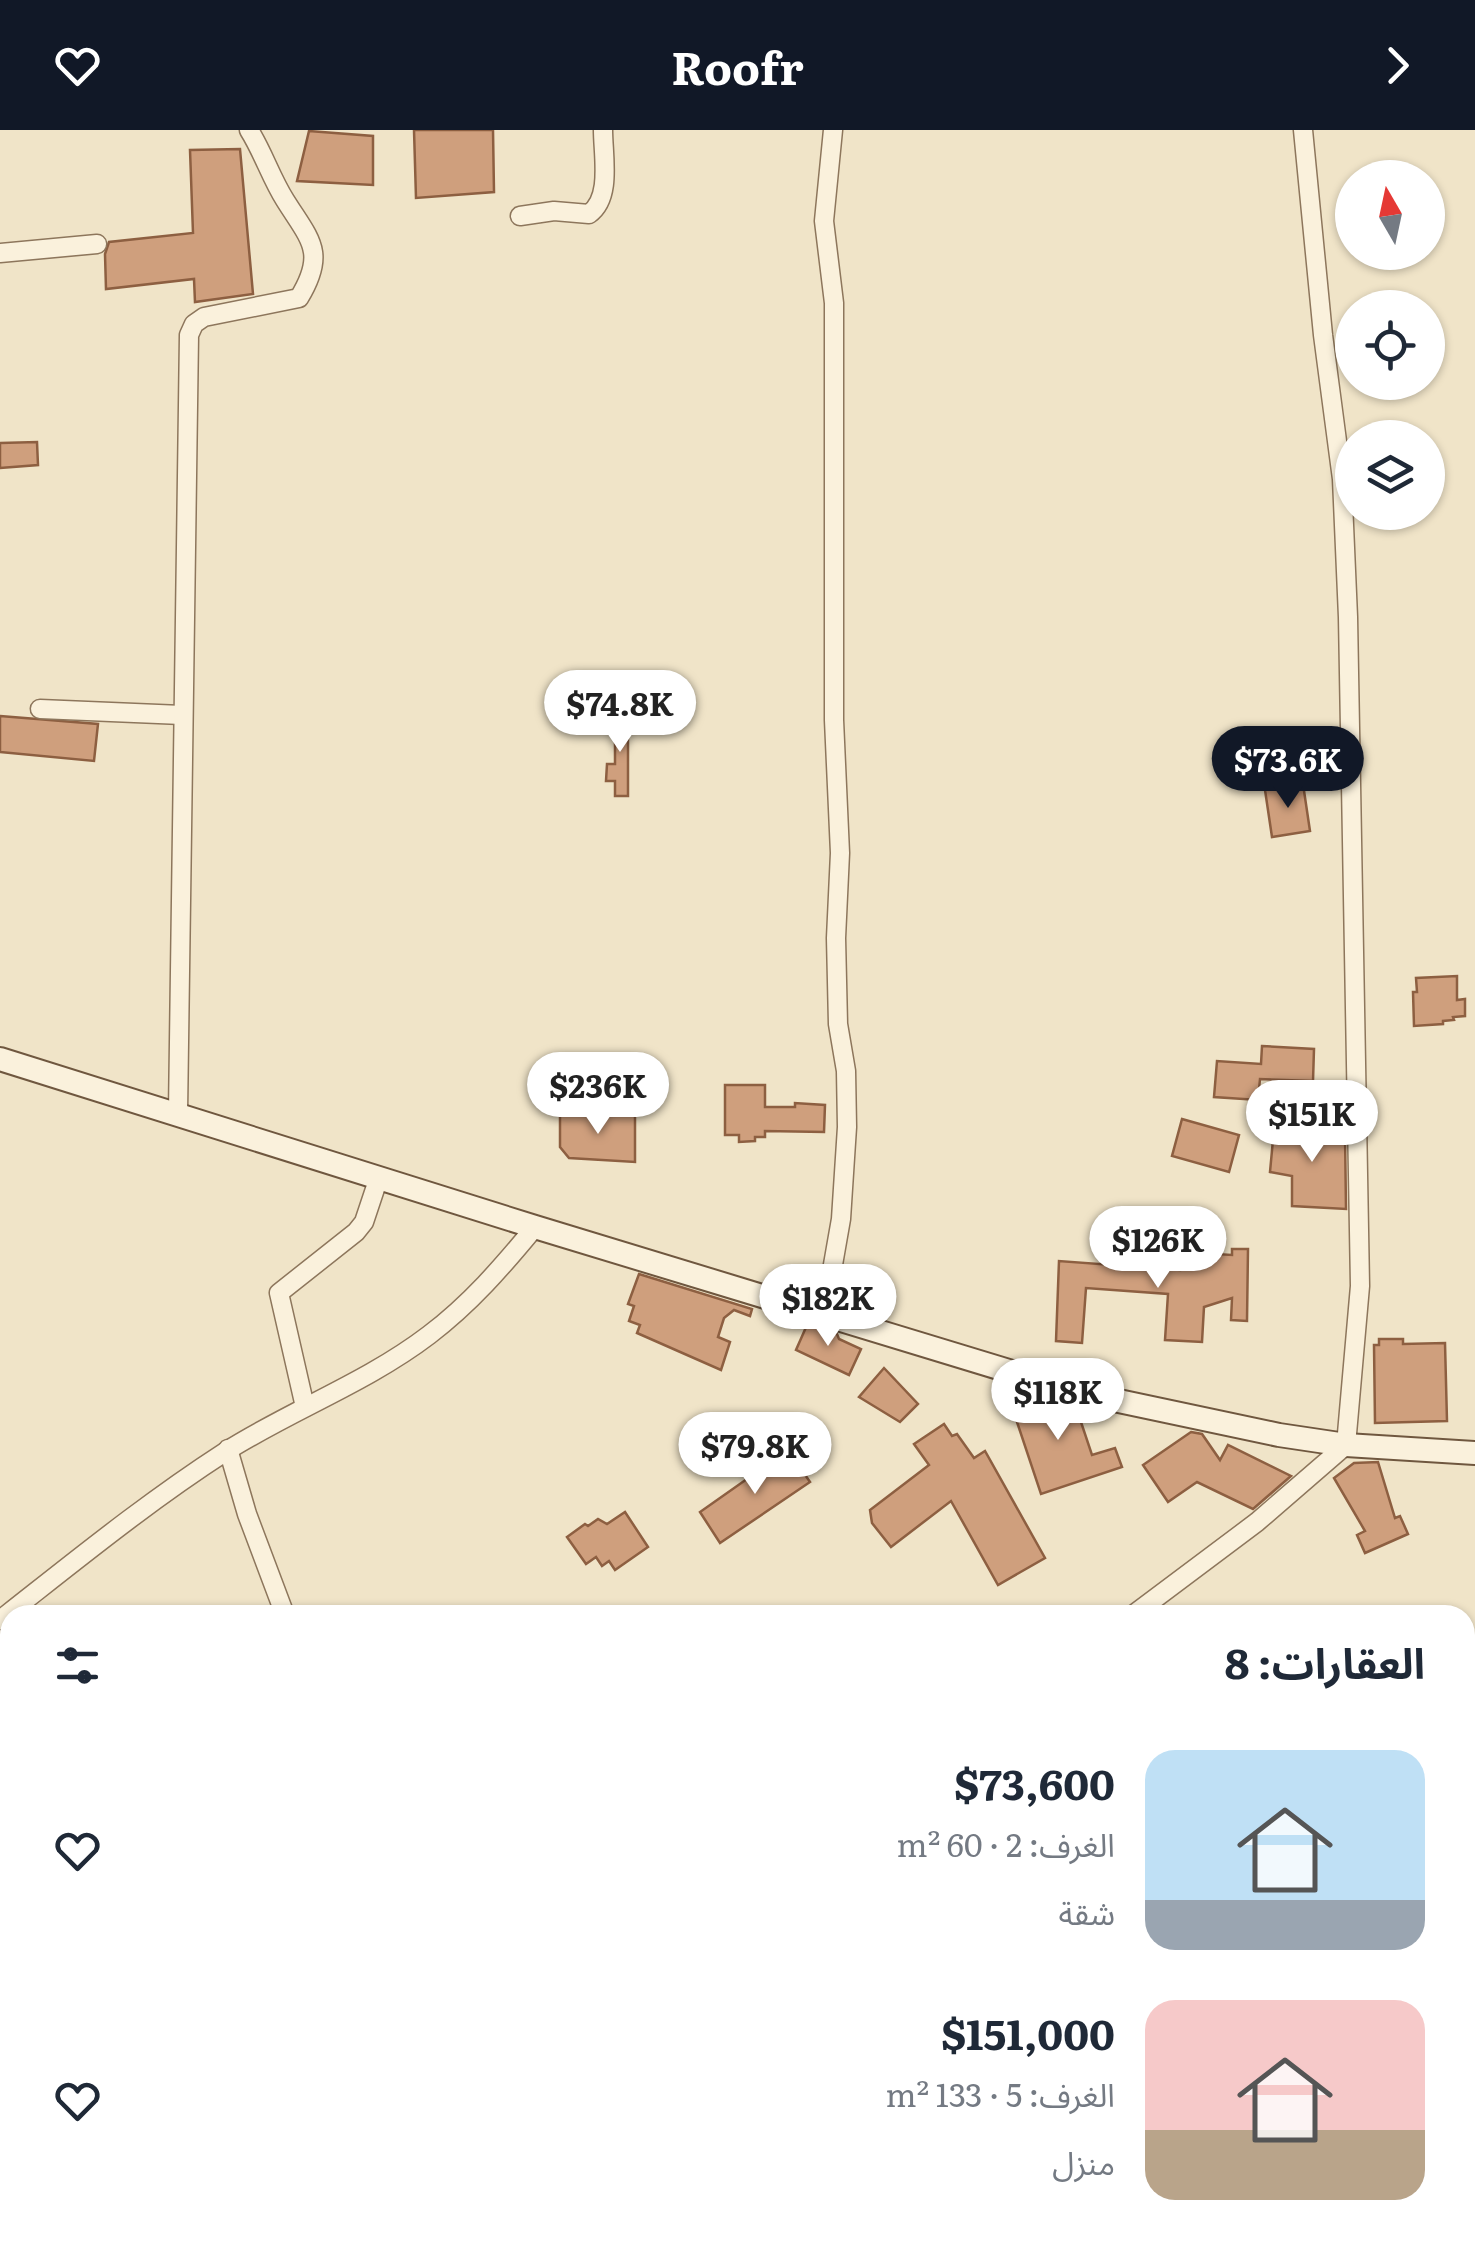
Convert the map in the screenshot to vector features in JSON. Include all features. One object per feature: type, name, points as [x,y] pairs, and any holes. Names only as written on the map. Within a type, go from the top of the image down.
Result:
[{"type":"street","points":[[178,1114],[190,329],[204,317],[299,298],[314,274],[313,243],[249,130]]},
{"type":"street","points":[[520,216],[554,211],[589,214],[597,209],[603,198],[602,130]]},
{"type":"street","points":[[824,1316],[841,1219],[846,1127],[836,938],[840,853],[834,720],[834,303],[824,221],[833,130]]},
{"type":"street","points":[[1146,1605],[1257,1522],[1346,1445],[1360,1286],[1348,617],[1342,479],[1313,249],[1303,130]]},
{"type":"street","points":[[0,253],[96,244]]},
{"type":"street","points":[[40,708],[182,715]]},
{"type":"street","points":[[0,1059],[535,1228],[1081,1393],[1213,1423],[1346,1445],[1475,1454]]},
{"type":"street","points":[[305,1407],[279,1293],[356,1232],[364,1222],[379,1177]]},
{"type":"street","points":[[19,1605],[150,1502],[228,1450],[372,1372],[428,1336],[481,1291],[535,1228]]},
{"type":"street","points":[[228,1450],[253,1531],[282,1605]]},
{"type":"building","points":[[414,130],[493,130],[494,192],[416,198]]},
{"type":"building","points":[[309,131],[373,136],[373,185],[297,181]]},
{"type":"building","points":[[240,149],[253,294],[195,302],[194,279],[106,289],[105,254],[109,242],[193,233],[190,150]]},
{"type":"building","points":[[37,442],[38,465],[0,468],[0,443]]},
{"type":"building","points":[[615,709],[628,709],[628,796],[615,796],[615,781],[606,781],[607,764],[615,764]]},
{"type":"building","points":[[0,716],[98,724],[94,761],[0,752]]},
{"type":"building","points":[[1303,784],[1310,831],[1272,837],[1265,790]]},
{"type":"building","points":[[1457,976],[1457,1000],[1465,999],[1465,1016],[1453,1017],[1454,1020],[1443,1024],[1414,1026],[1416,978]]},
{"type":"building","points":[[1262,1046],[1314,1049],[1313,1081],[1260,1079],[1258,1100],[1214,1097],[1217,1061],[1261,1064]]},
{"type":"building","points":[[725,1085],[765,1085],[765,1107],[825,1105],[824,1132],[765,1131],[765,1137],[739,1142],[739,1135],[725,1135]]},
{"type":"building","points":[[560,1114],[635,1115],[635,1162],[569,1158],[560,1147]]},
{"type":"building","points":[[1182,1119],[1239,1135],[1229,1172],[1172,1156]]},
{"type":"building","points":[[1330,1124],[1333,1132],[1345,1134],[1346,1209],[1292,1206],[1292,1176],[1270,1172],[1274,1129]]},
{"type":"building","points":[[1232,1249],[1248,1249],[1247,1321],[1231,1320],[1232,1298],[1204,1307],[1202,1342],[1165,1340],[1168,1294],[1086,1288],[1082,1343],[1056,1341],[1059,1261],[1180,1270],[1181,1252],[1232,1255]]},
{"type":"building","points":[[639,1274],[752,1309],[750,1316],[734,1310],[724,1318],[718,1337],[730,1342],[721,1370],[637,1333],[640,1325],[629,1321],[634,1306],[628,1304]]},
{"type":"building","points":[[807,1325],[837,1334],[839,1339],[861,1349],[849,1375],[796,1350]]},
{"type":"building","points":[[1379,1339],[1403,1339],[1403,1344],[1445,1343],[1447,1421],[1375,1423],[1374,1345],[1379,1345]]},
{"type":"building","points":[[884,1368],[918,1404],[900,1422],[859,1397]]},
{"type":"building","points":[[1006,1389],[1076,1407],[1092,1455],[1115,1448],[1122,1467],[1041,1494]]},
{"type":"building","points":[[944,1424],[952,1436],[957,1434],[974,1458],[985,1451],[1045,1558],[998,1585],[951,1501],[891,1547],[872,1523],[870,1510],[929,1465],[914,1444]]},
{"type":"building","points":[[1191,1432],[1202,1434],[1220,1460],[1228,1445],[1291,1476],[1253,1509],[1197,1482],[1168,1502],[1143,1465]]},
{"type":"building","points":[[788,1450],[810,1482],[720,1543],[700,1512]]},
{"type":"building","points":[[1378,1462],[1395,1518],[1400,1516],[1408,1534],[1365,1553],[1357,1535],[1365,1531],[1334,1478],[1354,1463]]},
{"type":"building","points":[[625,1512],[648,1547],[615,1570],[609,1561],[602,1566],[596,1557],[586,1564],[567,1537],[585,1524],[598,1519],[607,1524]]}]
